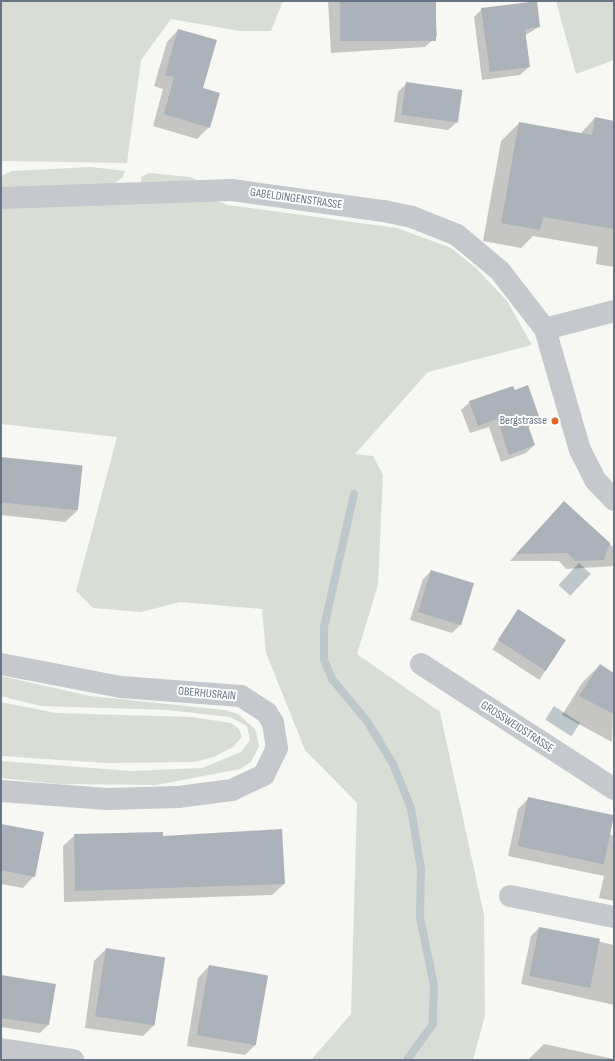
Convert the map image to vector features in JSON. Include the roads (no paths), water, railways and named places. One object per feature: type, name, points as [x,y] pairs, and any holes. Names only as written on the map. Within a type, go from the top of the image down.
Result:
[{"type":"street","name":"GABELDINGENSTRASSE","points":[[1,198],[232,190],[412,217],[457,236],[487,258],[518,290],[545,329]]},
{"type":"street","points":[[614,311],[545,329],[580,450],[594,480],[614,500]]},
{"type":"street","name":"OBERHUSRAIN","points":[[1,664],[113,686],[241,696],[267,713],[273,722],[277,748],[264,775],[232,790],[179,797],[107,799],[1,791]]},
{"type":"street","name":"GROSSWEIDSTRASSE","points":[[421,664],[614,789]]},
{"type":"street","points":[[510,896],[614,917]]},
{"type":"street","points":[[1,1049],[73,1060]]},
{"type":"waterway","points":[[354,494],[324,627],[324,660],[332,679],[367,721],[393,764],[411,808],[421,869],[420,917],[434,986],[433,1024],[407,1060]]},
{"type":"place","name":"Bergstrasse","points":[[555,421]]}]
